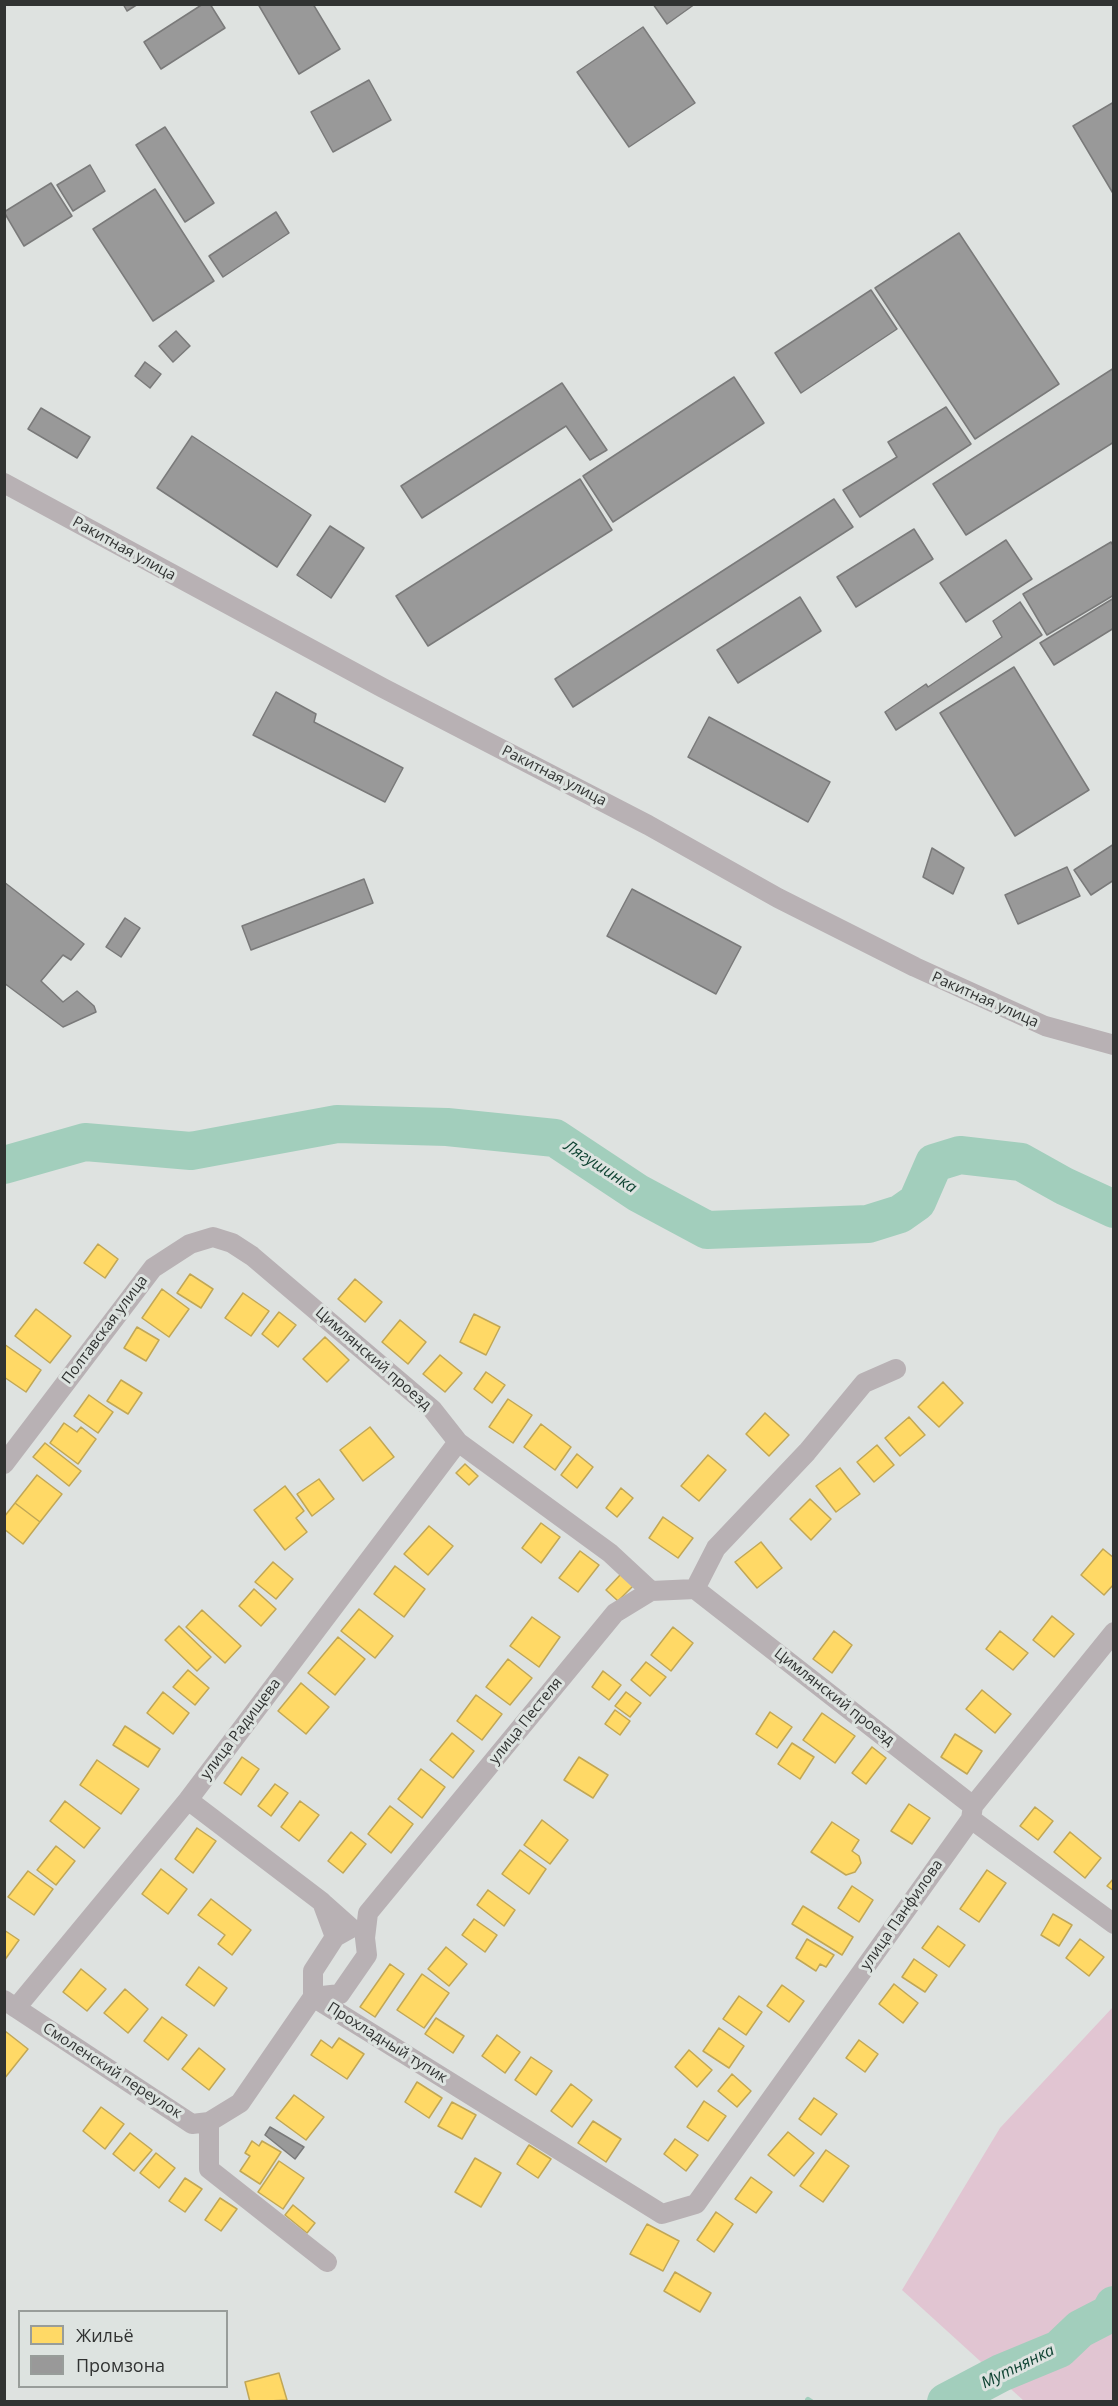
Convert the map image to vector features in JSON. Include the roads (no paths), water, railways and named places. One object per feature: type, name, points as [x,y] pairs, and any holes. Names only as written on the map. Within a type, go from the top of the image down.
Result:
[{"type":"street","name":"Ракитная улица","points":[[4,483],[383,688],[648,825],[788,904],[915,967],[1045,1026],[1113,1045]]},
{"type":"street","name":"Полтавская улица","points":[[4,1464],[153,1268],[190,1244],[213,1237],[232,1243]]},
{"type":"street","name":"Цимлянский проезд","points":[[232,1243],[270,1271],[432,1410],[458,1442],[610,1553],[651,1591]]},
{"type":"street","points":[[695,1589],[716,1548],[807,1452],[864,1383],[896,1369]]},
{"type":"street","name":"улица Радищева","points":[[7,2002],[188,1800],[458,1442]]},
{"type":"street","name":"Цимлянский проезд","points":[[695,1589],[1113,1924]]},
{"type":"street","name":"улица Пестеля","points":[[314,1997],[340,1994],[367,1955],[350,1934],[615,1613],[651,1591],[695,1589]]},
{"type":"street","name":"улица Панфилова","points":[[696,2204],[972,1812],[1113,1632]]},
{"type":"street","points":[[188,1800],[322,1902],[350,1934]]},
{"type":"street","name":"Прохладный тупик","points":[[350,1934],[313,1971],[314,1997],[662,2214],[696,2204]]},
{"type":"street","points":[[314,1997],[240,2103],[209,2122],[209,2169],[327,2262]]},
{"type":"street","name":"Смоленский переулок","points":[[7,2002],[192,2124],[209,2122]]},
{"type":"waterway","name":"Лягушинка","points":[[4,1165],[85,1142],[191,1151],[337,1124],[447,1127],[555,1138],[638,1193],[707,1230],[868,1224],[900,1214],[917,1202],[934,1163],[960,1155],[1021,1162],[1064,1186],[1114,1209]]},
{"type":"waterway","name":"Мутнянка","points":[[946,2402],[1001,2373],[1059,2349],[1080,2329],[1109,2314],[1114,2305]]}]
